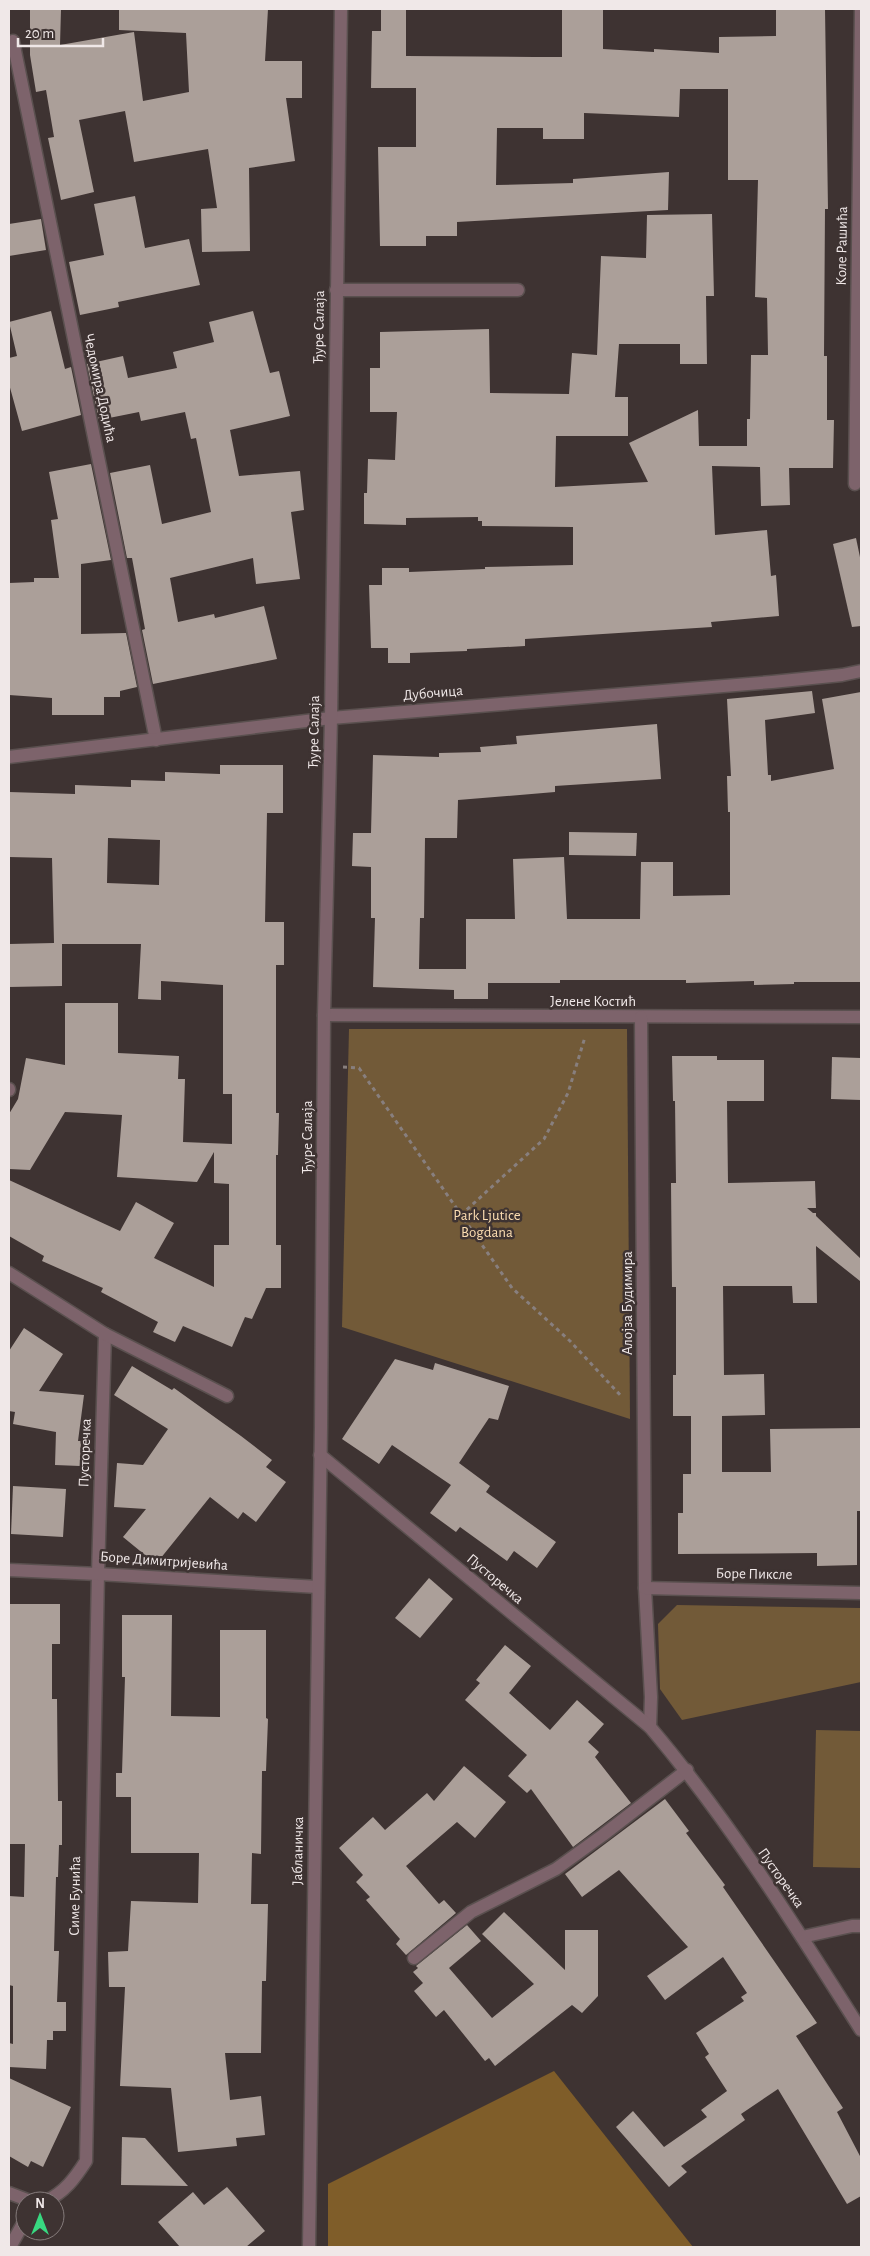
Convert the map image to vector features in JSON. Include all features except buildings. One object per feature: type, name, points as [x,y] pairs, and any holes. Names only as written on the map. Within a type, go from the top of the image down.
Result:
[{"type":"street","name":"Ђуре Салаја","points":[[320,1456],[324,1015],[331,718],[341,9]]},
{"type":"street","name":"Коле Рашића","points":[[855,484],[861,9]]},
{"type":"street","name":"Чедомира Додића","points":[[13,41],[156,740]]},
{"type":"street","points":[[336,290],[518,290]]},
{"type":"street","name":"Дубочица","points":[[9,757],[331,718],[772,682],[842,675],[861,671]]},
{"type":"street","name":"Јелене Костић","points":[[324,1015],[861,1017]]},
{"type":"street","name":"Алојза Будимира","points":[[641,1017],[646,1588]]},
{"type":"street","points":[[9,1273],[105,1334],[227,1396]]},
{"type":"street","name":"Пусторечка","points":[[98,1574],[105,1334]]},
{"type":"street","name":"Јабланичка","points":[[309,2247],[320,1456]]},
{"type":"street","name":"Пусторечка","points":[[320,1456],[650,1727],[686,1770],[802,1937],[861,2030]]},
{"type":"street","name":"Боре Димитријевића","points":[[9,1570],[318,1587]]},
{"type":"street","name":"Симе Бунића","points":[[63,2191],[74,2180],[86,2161],[98,1574]]},
{"type":"street","points":[[646,1588],[651,1675],[650,1727]]},
{"type":"street","name":"Боре Пиксле","points":[[646,1588],[861,1593]]},
{"type":"street","points":[[414,1958],[471,1912],[556,1869],[686,1770]]},
{"type":"street","points":[[802,1937],[852,1926],[861,1926]]},
{"type":"path","points":[[461,1215],[544,1139],[568,1093],[591,1017]]},
{"type":"path","points":[[359,1068],[512,1288],[570,1341],[600,1372],[644,1425]]},
{"type":"green space","name":"Park Ljutice Bogdana","points":[[349,1029],[627,1029],[630,1419],[342,1327]]},
{"type":"green space","points":[[677,1605],[861,1608],[861,1682],[682,1720],[660,1689],[658,1624]]},
{"type":"green space","points":[[816,1730],[861,1731],[861,1868],[813,1867]]},
{"type":"shaded area","points":[[554,2071],[693,2247],[328,2247],[328,2184]]}]
